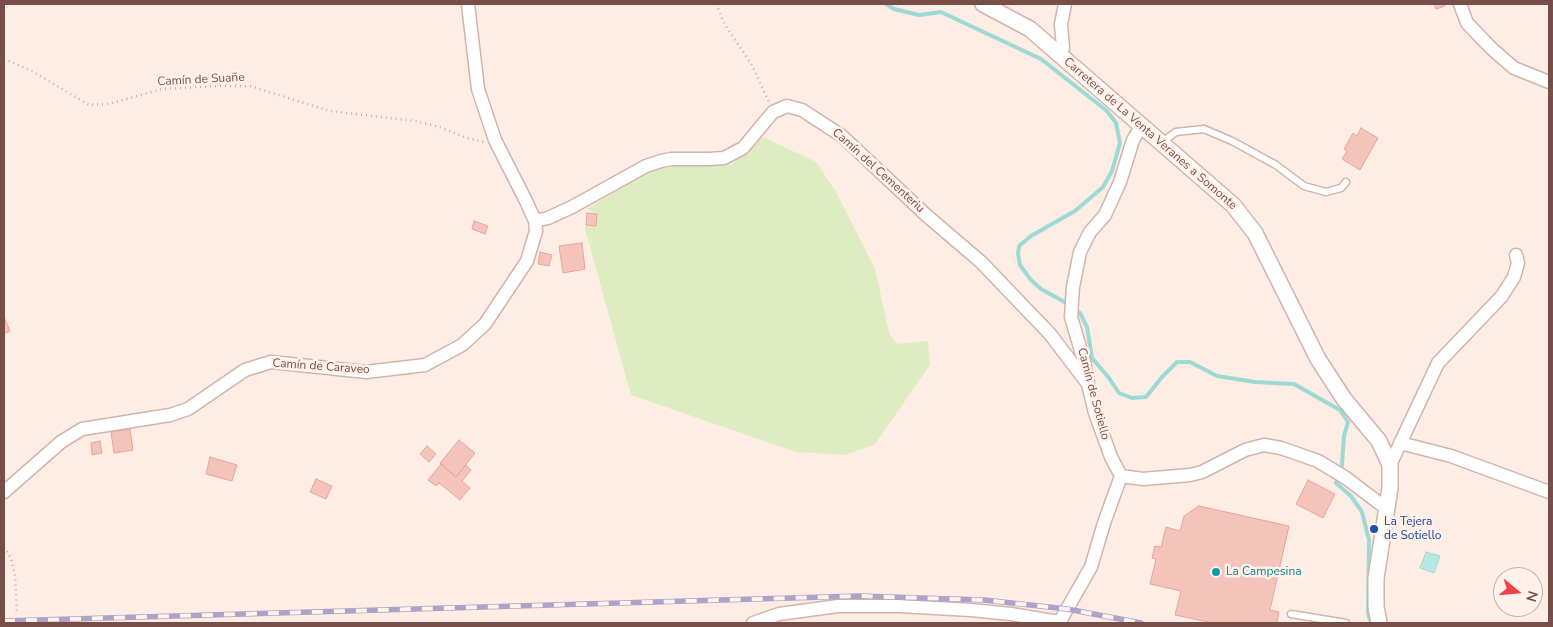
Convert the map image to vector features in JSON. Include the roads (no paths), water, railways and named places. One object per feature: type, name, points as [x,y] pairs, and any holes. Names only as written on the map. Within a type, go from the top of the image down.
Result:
[{"type":"street","points":[[468,4],[478,89],[495,140],[535,221]]},
{"type":"street","name":"Carretera de La Venta Veranes a Somonte","points":[[983,4],[990,6],[1030,29],[1233,205],[1255,233],[1318,359],[1344,399],[1380,441],[1390,464],[1390,488],[1376,578],[1376,607],[1379,623]]},
{"type":"street","points":[[1059,55],[1063,48],[1061,24],[1065,4]]},
{"type":"street","points":[[1460,4],[1467,23],[1492,50],[1514,68],[1549,82]]},
{"type":"street","name":"Camín del Cementeriu","points":[[535,221],[548,218],[572,207],[646,166],[671,159],[724,158],[743,148],[773,112],[787,106],[802,110],[842,136],[981,262],[1050,334],[1088,384]]},
{"type":"street","name":"Camín de Sotiello","points":[[1121,476],[1111,457],[1096,413],[1071,317],[1073,287],[1080,252],[1090,232],[1105,215],[1120,182],[1133,140],[1142,125]]},
{"type":"street","name":"Camín de Caraveo","points":[[4,492],[61,442],[82,429],[170,415],[188,409],[246,370],[270,362],[366,372],[425,365],[462,345],[485,324],[526,261],[536,231],[535,221]]},
{"type":"street","points":[[1390,464],[1438,364],[1502,296],[1514,277],[1518,263],[1516,255]]},
{"type":"street","points":[[1400,443],[1451,456],[1549,492]]},
{"type":"street","points":[[753,623],[779,614],[838,606],[899,606],[1011,614],[1059,623],[1091,567],[1121,476],[1143,479],[1190,476],[1202,472],[1245,450],[1264,446],[1281,448],[1318,461],[1341,475],[1387,509]]},
{"type":"lane","points":[[1161,142],[1176,132],[1204,129],[1232,141],[1276,165],[1304,186],[1326,192],[1341,188],[1346,182]]},
{"type":"lane","points":[[1291,614],[1346,623]]},
{"type":"lane","points":[[1373,623],[1379,623]]},
{"type":"water","points":[[1426,552],[1440,556],[1434,573],[1420,568]]},
{"type":"waterway","points":[[886,4],[894,9],[919,15],[941,12],[1041,59],[1107,111],[1116,123],[1120,143],[1112,171],[1103,187],[1075,211],[1031,236],[1019,246],[1020,265],[1031,280],[1041,289],[1070,305]]},
{"type":"waterway","points":[[1075,309],[1080,313],[1087,327],[1092,358],[1119,393],[1132,398],[1146,397],[1177,362],[1190,362],[1217,376],[1255,382],[1294,384],[1340,410],[1348,422],[1344,436],[1342,465],[1336,483],[1351,496],[1362,512],[1369,540],[1368,613],[1371,623]]},
{"type":"railway","points":[[4,621],[859,596],[984,600],[1067,609],[1141,623]]},
{"type":"place","name":"La Tejera de Sotiello","points":[[1374,529]]},
{"type":"place","name":"La Campesina","points":[[1216,572]]}]
